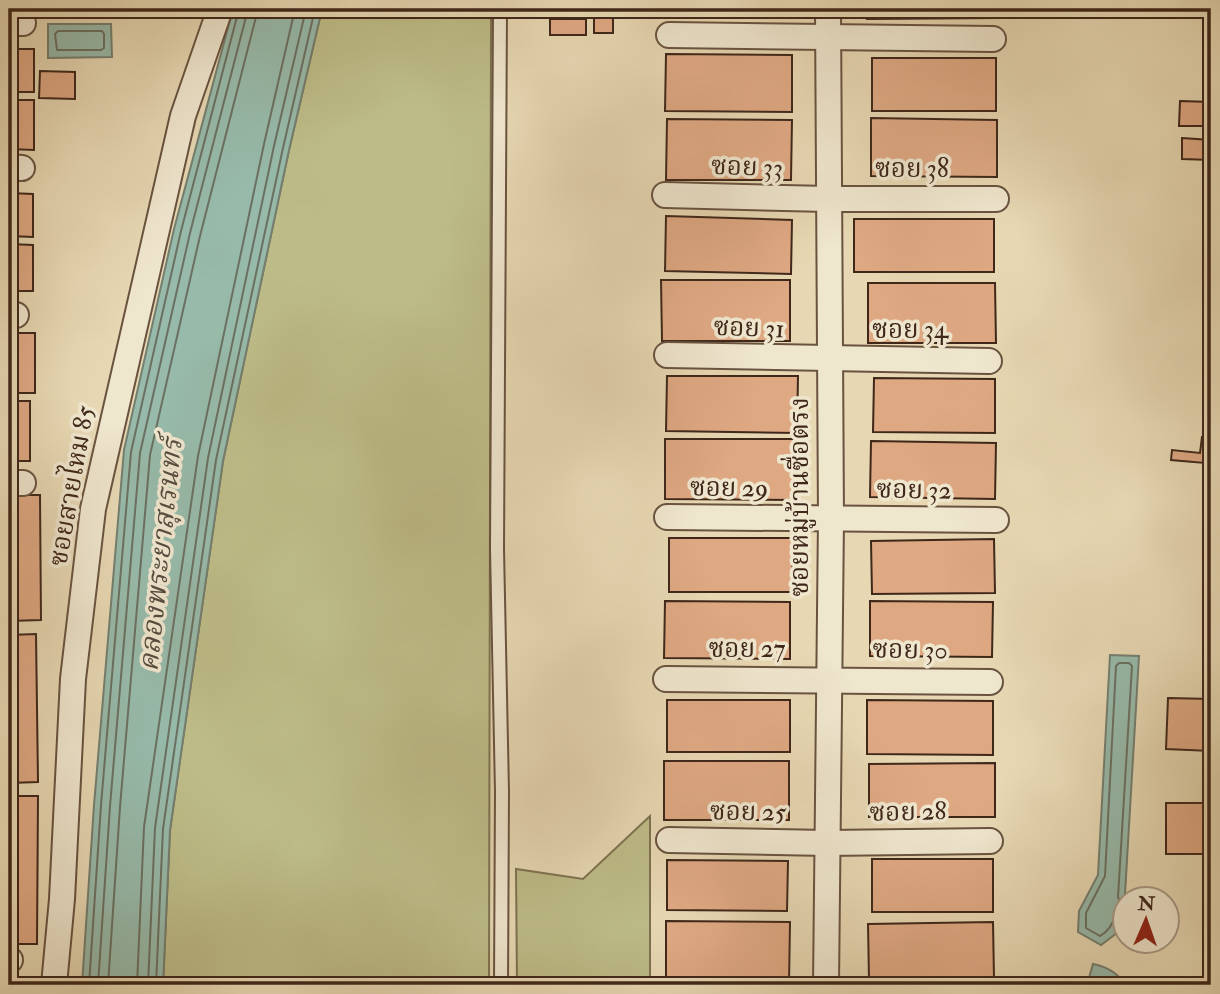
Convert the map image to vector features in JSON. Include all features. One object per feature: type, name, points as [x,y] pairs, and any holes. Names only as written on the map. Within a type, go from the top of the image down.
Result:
[{"type":"street","name":"ซอยสายไหม 85","points":[[54,985],[62,899],[73,678],[93,509],[183,116],[220,9]]},
{"type":"street","name":"ซอยหมู่บ้านซื่อตรง","points":[[826,985],[831,519],[828,9]]},
{"type":"street","points":[[669,35],[993,39]]},
{"type":"street","name":"ซอย 33","points":[[665,195],[828,199]]},
{"type":"street","name":"ซอย 38","points":[[828,199],[996,199]]},
{"type":"street","name":"ซอย 31","points":[[667,355],[831,360]]},
{"type":"street","name":"ซอย 34","points":[[831,360],[989,360]]},
{"type":"street","name":"ซอย 29","points":[[667,517],[831,519]]},
{"type":"street","name":"ซอย 32","points":[[831,519],[996,520]]},
{"type":"street","name":"ซอย 27","points":[[666,679],[829,679]]},
{"type":"street","name":"ซอย 30","points":[[829,679],[990,682]]},
{"type":"street","name":"ซอย 25","points":[[669,840],[827,843]]},
{"type":"street","name":"ซอย 28","points":[[827,843],[990,841]]},
{"type":"lane","points":[[500,9],[497,549],[502,792],[501,985]]},
{"type":"shaded area","points":[[322,9],[491,9],[489,985],[163,985],[170,830],[223,461]]},
{"type":"shaded area","points":[[650,816],[650,985],[517,985],[516,869],[583,879]]},
{"type":"water","name":"คลองพระยาสุเรนทร์","points":[[233,9],[322,9],[223,461],[170,830],[163,985],[82,985],[94,805],[124,450],[174,229]]},
{"type":"water","points":[[48,24],[111,24],[112,57],[48,58]]},
{"type":"water","points":[[1110,655],[1139,656],[1125,886],[1112,886],[1112,937],[1101,945],[1078,932],[1079,911],[1098,875]]},
{"type":"water","points":[[1093,964],[1112,971],[1126,985],[1087,985]]},
{"type":"building","points":[[666,9],[800,9],[800,14],[666,13]]},
{"type":"building","points":[[867,9],[998,9],[998,18],[867,19]]},
{"type":"building","points":[[594,15],[613,15],[613,33],[594,33]]},
{"type":"building","points":[[550,19],[586,19],[586,35],[550,35]]},
{"type":"building","points":[[9,49],[34,49],[34,92],[9,92]]},
{"type":"building","points":[[666,54],[792,55],[792,112],[665,111]]},
{"type":"building","points":[[872,58],[996,58],[996,111],[872,111]]},
{"type":"building","points":[[40,71],[75,72],[75,99],[39,98]]},
{"type":"building","points":[[9,100],[34,100],[34,150],[9,149]]},
{"type":"building","points":[[1180,101],[1211,102],[1211,126],[1179,126]]},
{"type":"building","points":[[871,118],[997,120],[997,177],[871,176]]},
{"type":"building","points":[[667,119],[792,120],[791,180],[666,180]]},
{"type":"building","points":[[1182,138],[1211,140],[1211,160],[1182,159]]},
{"type":"building","points":[[9,193],[33,194],[33,237],[9,236]]},
{"type":"building","points":[[666,216],[792,220],[791,274],[665,271]]},
{"type":"building","points":[[854,219],[994,219],[994,272],[854,272]]},
{"type":"building","points":[[9,244],[33,245],[33,291],[9,291]]},
{"type":"building","points":[[661,280],[790,280],[790,341],[662,341]]},
{"type":"building","points":[[868,283],[995,283],[996,343],[868,343]]},
{"type":"building","points":[[9,333],[35,333],[35,393],[9,393]]},
{"type":"building","points":[[667,376],[798,376],[797,433],[666,431]]},
{"type":"building","points":[[874,378],[995,379],[995,433],[873,432]]},
{"type":"building","points":[[9,401],[30,401],[30,461],[9,461]]},
{"type":"building","points":[[1202,437],[1211,437],[1211,455],[1206,454],[1205,463],[1171,460],[1172,450],[1200,453]]},
{"type":"building","points":[[665,439],[797,439],[797,500],[665,499]]},
{"type":"building","points":[[871,441],[996,443],[995,499],[870,497]]},
{"type":"building","points":[[9,495],[40,495],[41,620],[9,621]]},
{"type":"building","points":[[669,538],[793,538],[792,592],[669,592]]},
{"type":"building","points":[[994,539],[995,593],[872,594],[871,541]]},
{"type":"building","points":[[665,601],[790,602],[790,659],[664,658]]},
{"type":"building","points":[[870,601],[993,602],[992,657],[870,656]]},
{"type":"building","points":[[36,634],[38,782],[9,783],[9,635]]},
{"type":"building","points":[[1168,698],[1211,699],[1211,751],[1166,749]]},
{"type":"building","points":[[667,700],[790,700],[790,752],[667,752]]},
{"type":"building","points":[[867,700],[993,701],[993,755],[867,754]]},
{"type":"building","points":[[664,761],[789,761],[789,820],[664,820]]},
{"type":"building","points":[[995,763],[995,817],[869,817],[869,764]]},
{"type":"building","points":[[9,796],[38,796],[37,944],[9,944]]},
{"type":"building","points":[[1166,803],[1211,803],[1211,854],[1166,854]]},
{"type":"building","points":[[872,859],[993,859],[993,912],[872,912]]},
{"type":"building","points":[[667,860],[788,861],[787,911],[667,910]]},
{"type":"building","points":[[666,921],[790,922],[789,985],[666,984]]},
{"type":"building","points":[[993,922],[994,978],[869,980],[868,924]]}]
